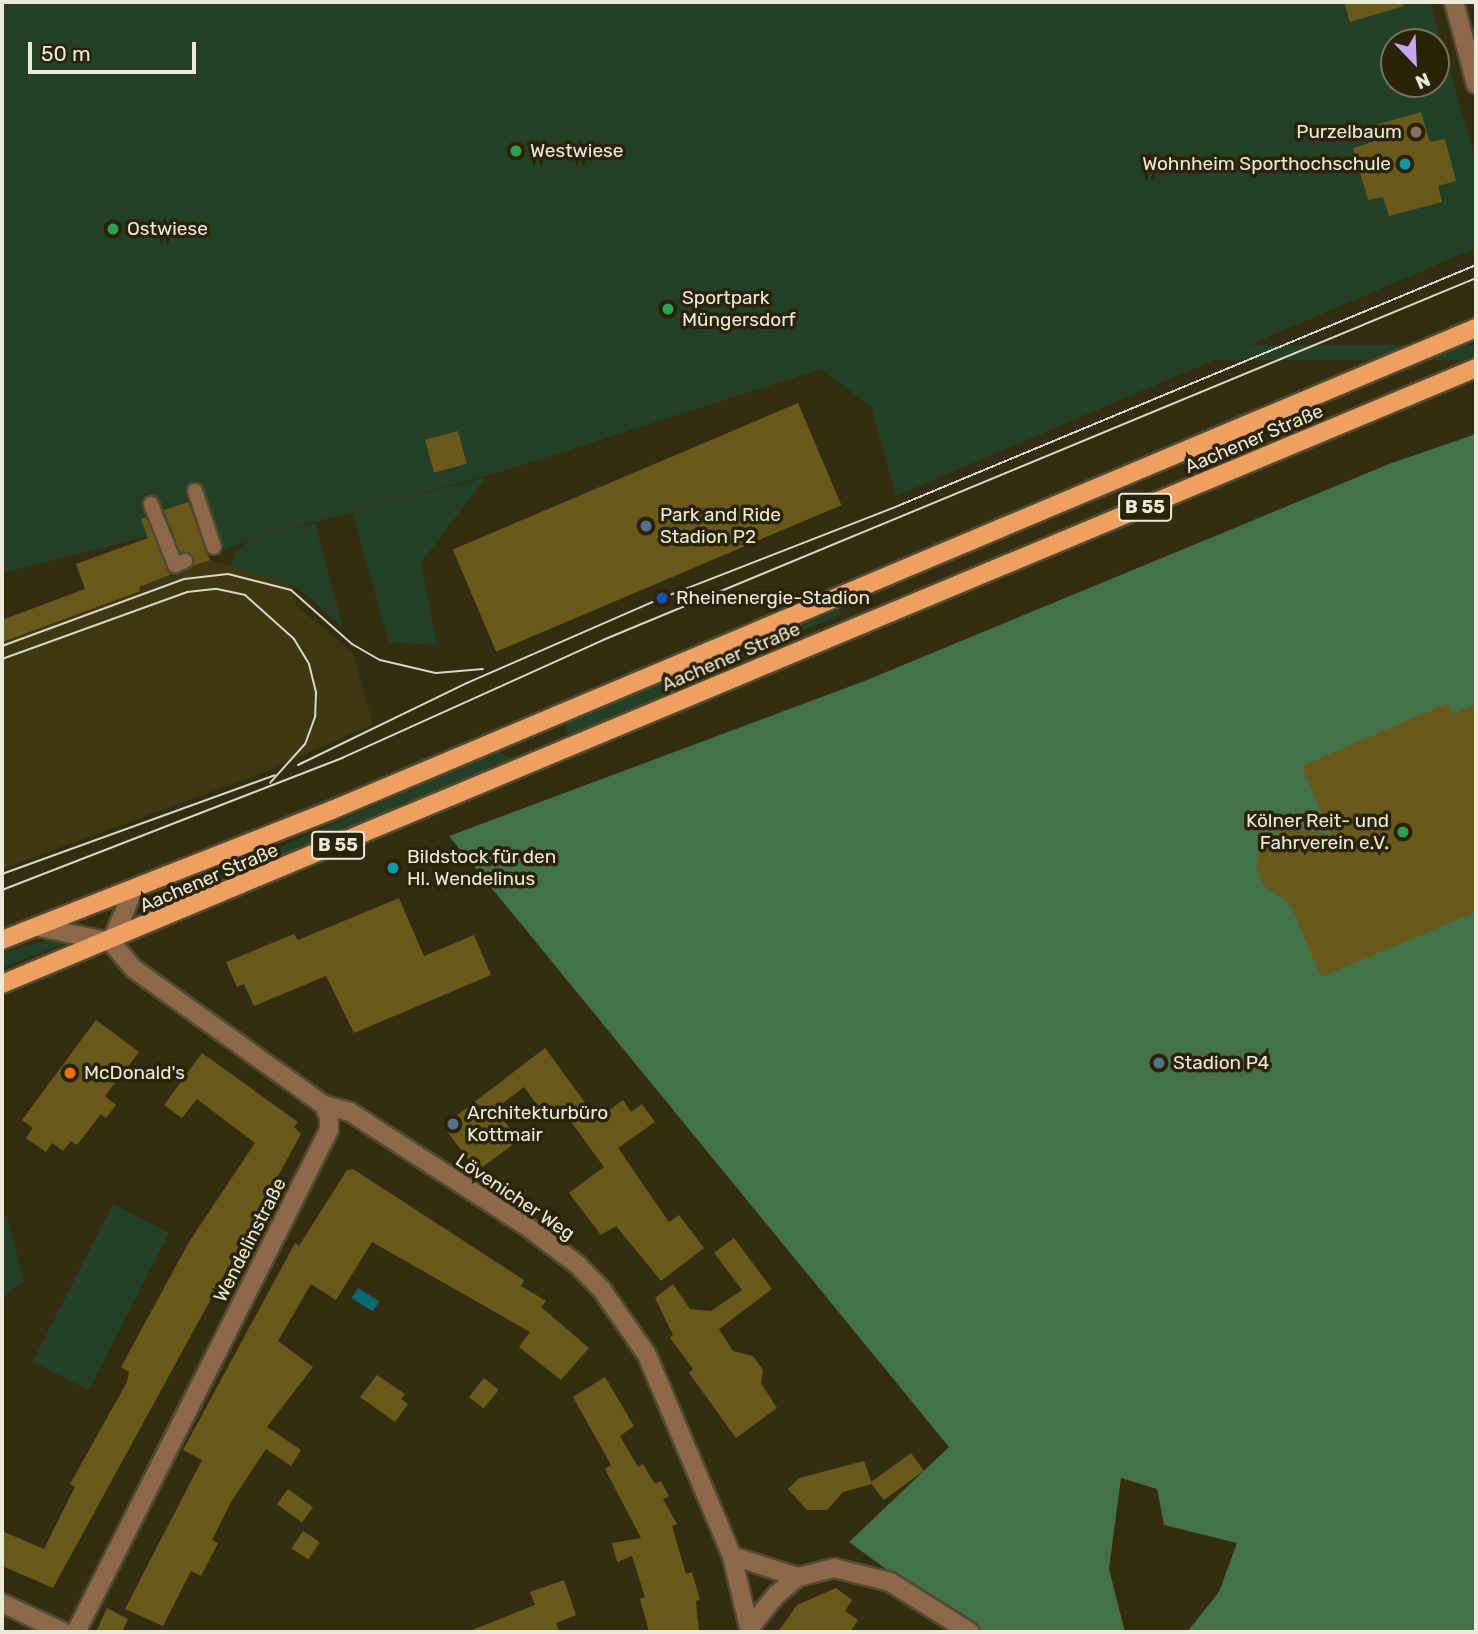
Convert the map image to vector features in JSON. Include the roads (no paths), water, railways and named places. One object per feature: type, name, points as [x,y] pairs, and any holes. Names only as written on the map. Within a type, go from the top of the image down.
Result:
[{"type":"main road","name":"Aachener Straße","points":[[2,940],[133,892],[914,568],[1476,328]]},
{"type":"main road","name":"Aachener Straße","points":[[2,984],[111,942],[1476,368]]},
{"type":"street","points":[[1454,2],[1476,84]]},
{"type":"street","points":[[195,491],[214,547]]},
{"type":"street","points":[[151,504],[175,565],[185,561]]},
{"type":"street","points":[[111,942],[133,892]]},
{"type":"street","points":[[38,927],[111,942],[134,969],[178,1003],[324,1105]]},
{"type":"street","name":"Lövenicher Weg","points":[[324,1105],[350,1112],[529,1228],[578,1265],[602,1290],[647,1355],[732,1556],[750,1629]]},
{"type":"street","name":"Wendelinstraße","points":[[76,1632],[329,1130],[324,1105]]},
{"type":"street","points":[[732,1556],[798,1577]]},
{"type":"street","points":[[750,1629],[775,1595],[798,1577],[834,1568],[858,1571],[890,1582],[970,1632]]},
{"type":"street","points":[[2,1603],[64,1632]]},
{"type":"water","points":[[358,1288],[379,1301],[373,1311],[352,1298]]},
{"type":"tram line","points":[[298,765],[467,683],[662,598],[900,505],[1476,265]]},
{"type":"tram line","points":[[2,890],[342,758],[603,640],[1476,278]]},
{"type":"tram line","points":[[2,646],[184,579],[228,574],[291,590],[352,644],[380,660],[436,673],[483,669]]},
{"type":"tram line","points":[[2,659],[187,592],[217,589],[245,595],[294,639],[309,664],[316,692],[315,717],[305,744],[270,783]]},
{"type":"tram line","points":[[2,874],[275,775]]},
{"type":"place","name":"Purzelbaum","points":[[1416,132]]},
{"type":"place","name":"Westwiese","points":[[516,151]]},
{"type":"place","name":"Wohnheim Sporthochschule","points":[[1405,164]]},
{"type":"place","name":"Ostwiese","points":[[113,229]]},
{"type":"place","name":"Sportpark Müngersdorf","points":[[668,309]]},
{"type":"place","name":"Park and Ride Stadion P2","points":[[646,526]]},
{"type":"place","name":"Rheinenergie-Stadion","points":[[662,598]]},
{"type":"place","name":"Kölner Reit- und Fahrverein e.V.","points":[[1403,832]]},
{"type":"place","name":"Bildstock für den Hl. Wendelinus","points":[[393,868]]},
{"type":"place","name":"Stadion P4","points":[[1159,1063]]},
{"type":"place","name":"McDonald's","points":[[70,1073]]},
{"type":"place","name":"Architekturbüro Kottmair","points":[[453,1124]]}]
